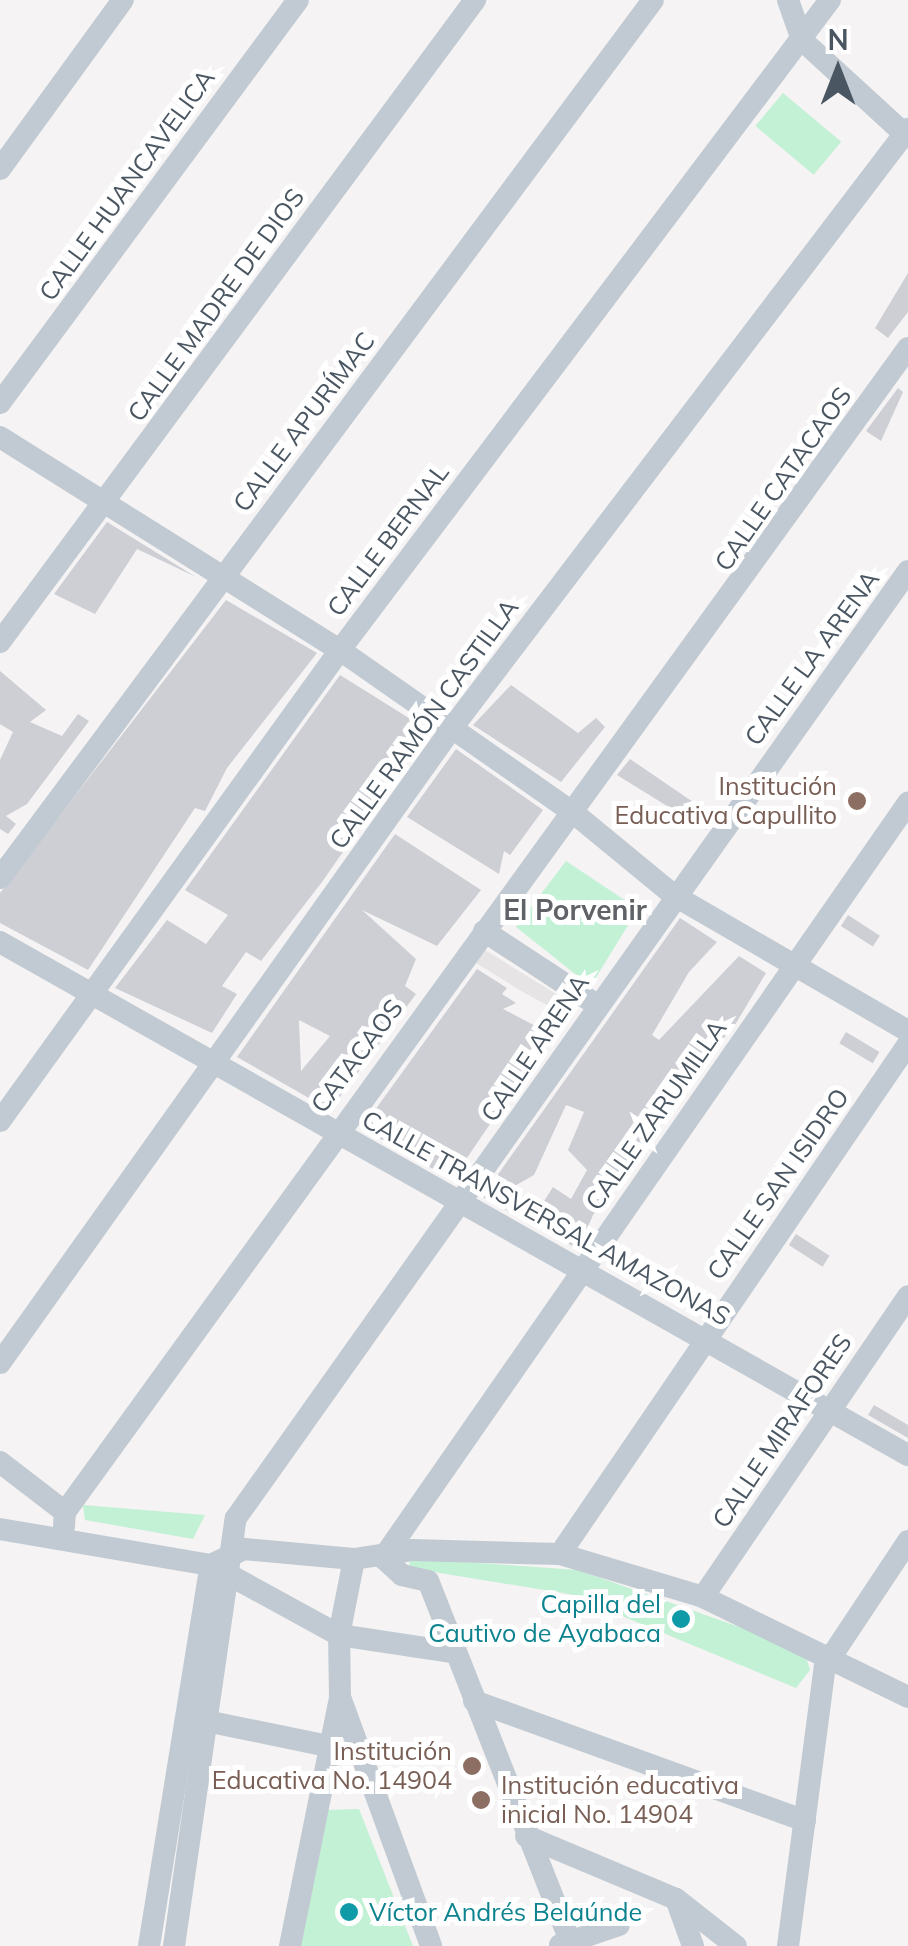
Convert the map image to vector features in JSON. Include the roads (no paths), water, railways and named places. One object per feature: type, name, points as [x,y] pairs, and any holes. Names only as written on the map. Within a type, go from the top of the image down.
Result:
[{"type":"street","points":[[0,168],[123,0]]},
{"type":"street","name":"CALLE HUANCAVELICA","points":[[0,403],[298,0]]},
{"type":"street","name":"CALLE MADRE DE DIOS","points":[[0,642],[475,0]]},
{"type":"street","name":"CALLE APURÍMAC","points":[[0,878],[652,0]]},
{"type":"street","points":[[788,0],[802,40],[907,133]]},
{"type":"street","name":"CALLE BERNAL","points":[[0,1121],[340,650],[830,0]]},
{"type":"street","name":"CALLE RAMÓN CASTILLA","points":[[0,1363],[452,728],[907,133]]},
{"type":"street","name":"CALLE CATACAOS","points":[[702,641],[908,348]]},
{"type":"street","points":[[0,436],[340,650],[576,814],[675,896],[794,969],[908,1032]]},
{"type":"street","name":"CALLE LA ARENA","points":[[760,778],[908,570]]},
{"type":"street","name":"CATACAOS","points":[[66,1512],[335,1132],[702,641]]},
{"type":"street","name":"CALLE ARENA","points":[[223,1562],[236,1518],[465,1200],[760,778]]},
{"type":"street","name":"CALLE ZARUMILLA","points":[[383,1558],[908,803]]},
{"type":"street","points":[[484,932],[598,1006]]},
{"type":"street","name":"CALLE TRANSVERSAL AMAZONAS","points":[[0,942],[335,1132],[465,1200],[580,1270],[908,1455]]},
{"type":"street","name":"CALLE SAN ISIDRO","points":[[560,1554],[908,1044]]},
{"type":"street","name":"CALLE MIRAFORES","points":[[703,1597],[908,1296]]},
{"type":"street","points":[[0,1462],[66,1512],[63,1539]]},
{"type":"street","points":[[0,1529],[223,1562],[383,1558],[413,1550],[560,1554],[703,1597],[833,1656],[908,1697]]},
{"type":"street","points":[[788,1946],[833,1656],[908,1540]]},
{"type":"street","points":[[383,1558],[402,1575],[428,1581],[566,1945],[619,1925]]},
{"type":"street","points":[[290,1946],[340,1697],[339,1635],[354,1559]]},
{"type":"street","points":[[223,1562],[339,1635],[452,1652]]},
{"type":"street","points":[[174,1946],[206,1721],[223,1562]]},
{"type":"street","points":[[149,1946],[223,1562]]},
{"type":"street","points":[[340,1697],[431,1946]]},
{"type":"street","points":[[474,1701],[805,1821]]},
{"type":"street","points":[[206,1721],[328,1746]]},
{"type":"street","points":[[526,1836],[676,1899],[736,1946]]},
{"type":"street","points":[[676,1899],[693,1946]]},
{"type":"place","name":"Institución Educativa Capullito","points":[[857,801]]},
{"type":"place","name":"Capilla del Cautivo de Ayabaca","points":[[681,1619]]},
{"type":"place","name":"Institución Educativa No. 14904","points":[[472,1766]]},
{"type":"place","name":"Institución educativa inicial No. 14904","points":[[481,1800]]},
{"type":"place","name":"Víctor Andrés Belaúnde","points":[[349,1912]]},
{"type":"district","name":"El Porvenir","points":[[575,910]]}]
